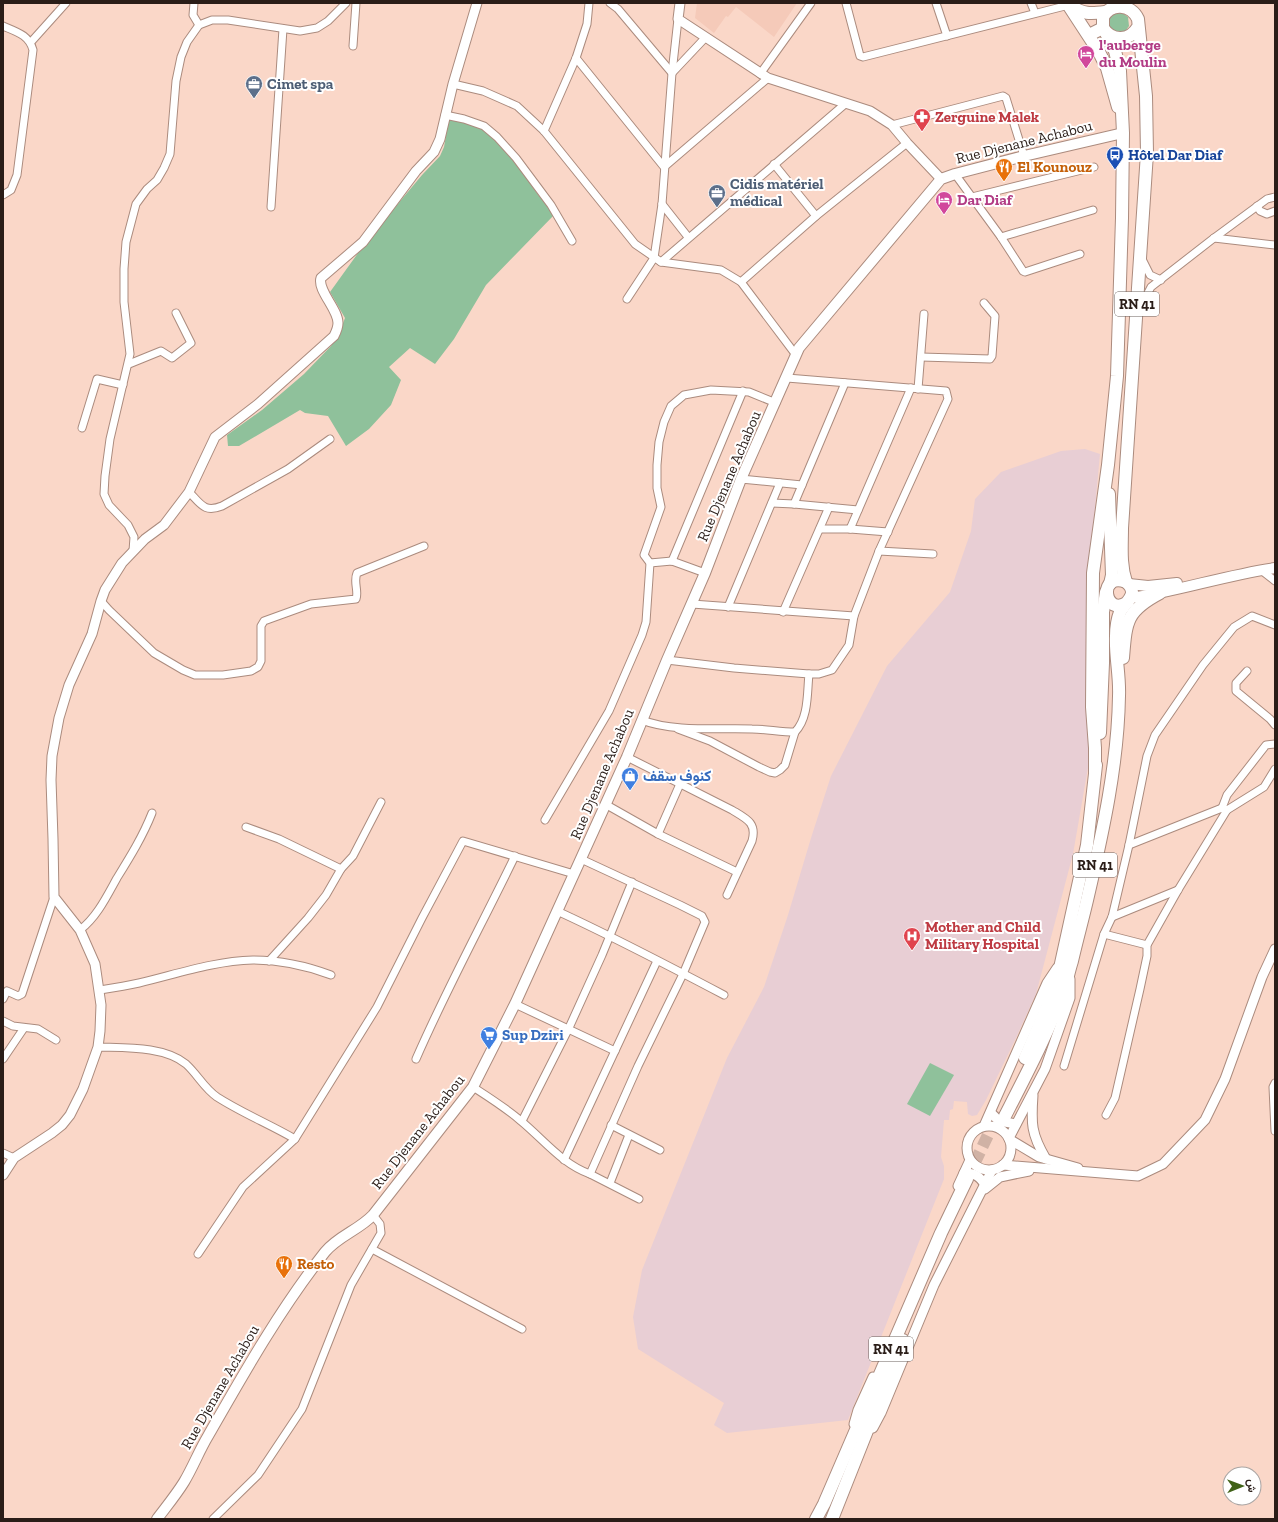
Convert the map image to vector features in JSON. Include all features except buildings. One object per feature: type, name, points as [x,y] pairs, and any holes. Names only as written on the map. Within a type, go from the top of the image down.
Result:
[{"type":"main road","name":"RN 41","points":[[1065,966],[1098,849],[1115,751],[1120,695],[1116,642],[1117,620],[1121,610],[1130,600],[1132,593],[1123,572],[1121,554],[1147,153],[1146,96],[1138,22],[1140,3]]},
{"type":"main road","points":[[1068,4],[1081,12],[1088,14],[1108,8],[1114,7],[1125,7],[1130,9],[1138,22],[1132,35],[1121,38],[1109,35],[1104,29],[1102,22],[1108,8]]},
{"type":"main road","points":[[1068,4],[1089,35],[1107,68],[1114,89],[1123,130]]},
{"type":"main road","name":"RN 41","points":[[998,1113],[1055,1014],[1064,988],[1065,966],[1087,844],[1100,730],[1103,663],[1103,612],[1112,575],[1108,465],[1117,376],[1121,274],[1123,130],[1120,70],[1114,51],[1104,29]]},
{"type":"main road","points":[[1089,35],[1104,29]]},
{"type":"main road","name":"Rue Djenane Achabou","points":[[157,1519],[184,1482],[199,1452],[272,1325],[326,1251],[335,1243],[361,1226],[373,1215],[473,1087],[515,1004],[627,757],[667,660],[706,573],[741,479],[799,348],[941,180],[955,174],[1123,130]]},
{"type":"main road","points":[[1095,772],[1092,707],[1093,573],[1108,465]]},
{"type":"main road","points":[[1215,579],[1157,585],[1127,583],[1117,580],[1108,588],[1109,600],[1116,605],[1125,604],[1130,600],[1215,579],[1275,568]]},
{"type":"main road","points":[[1120,695],[1126,629],[1130,617],[1144,601],[1160,593]]},
{"type":"main road","name":"RN 41","points":[[832,1519],[858,1438],[941,1232],[968,1178]]},
{"type":"main road","name":"RN 41","points":[[816,1519],[858,1438]]},
{"type":"street","points":[[31,42],[66,3]]},
{"type":"street","points":[[194,3],[192,15],[199,25]]},
{"type":"street","points":[[133,551],[134,537],[128,524],[109,505],[104,494],[110,439],[129,364],[130,349],[124,302],[126,242],[136,204],[147,189],[157,180],[170,154],[176,81],[181,57],[187,42],[199,25],[212,20],[228,20],[300,31],[317,28],[328,21],[346,3]]},
{"type":"street","points":[[353,46],[356,3]]},
{"type":"street","points":[[3,999],[7,991],[18,996],[22,994],[54,897],[51,780],[54,736],[64,700],[92,634],[105,590],[122,563],[145,539],[164,524],[188,492],[215,437],[258,404],[334,336],[338,325],[337,315],[321,285],[321,278],[362,242],[416,171],[434,152],[440,140],[453,84],[477,3]]},
{"type":"street","points":[[544,130],[576,58],[587,24],[589,3]]},
{"type":"street","points":[[610,3],[618,9],[672,73]]},
{"type":"street","points":[[627,299],[654,258],[662,204],[672,73],[680,3]]},
{"type":"street","points":[[664,167],[764,76],[811,3]]},
{"type":"street","points":[[846,3],[861,57],[1068,4]]},
{"type":"street","points":[[936,3],[946,36]]},
{"type":"street","points":[[1031,3],[1035,13]]},
{"type":"street","points":[[678,19],[704,38],[764,76],[844,104],[870,111],[892,124],[907,143],[941,180]]},
{"type":"street","points":[[3,26],[23,34],[31,42],[33,50],[17,176],[11,190],[3,195]]},
{"type":"street","points":[[271,207],[283,29]]},
{"type":"street","points":[[672,73],[704,38]]},
{"type":"street","points":[[576,58],[664,167]]},
{"type":"street","points":[[453,84],[483,91],[517,106],[544,130],[635,244],[654,258],[661,262],[721,270],[741,282],[796,355]]},
{"type":"street","points":[[892,124],[1003,96],[1006,98],[1024,156]]},
{"type":"street","points":[[661,262],[688,237],[844,104]]},
{"type":"street","points":[[445,115],[464,118],[484,126],[497,137],[516,158],[551,206],[572,241]]},
{"type":"street","points":[[741,282],[816,216],[907,143]]},
{"type":"street","points":[[774,164],[816,216]]},
{"type":"street","points":[[972,197],[1094,167]]},
{"type":"street","points":[[955,174],[1001,237],[1022,270],[1025,272],[1080,254]]},
{"type":"street","points":[[1136,316],[1151,287],[1257,206],[1267,199],[1275,197]]},
{"type":"street","points":[[662,204],[688,237]]},
{"type":"street","points":[[1257,206],[1260,212],[1267,214],[1275,211]]},
{"type":"street","points":[[1001,237],[1093,210]]},
{"type":"street","points":[[1214,238],[1275,245]]},
{"type":"street","points":[[1140,256],[1150,275],[1161,280]]},
{"type":"street","points":[[920,357],[990,359],[992,356],[995,316],[984,303]]},
{"type":"street","points":[[129,364],[161,351],[172,358],[191,343],[176,313]]},
{"type":"street","points":[[850,528],[915,389],[924,314]]},
{"type":"street","points":[[667,660],[734,668],[809,674],[829,672],[839,662],[849,645],[854,616],[879,551],[948,399],[946,391],[787,378]]},
{"type":"street","points":[[82,428],[97,379],[124,385]]},
{"type":"street","points":[[794,504],[845,383]]},
{"type":"street","points":[[545,820],[609,711],[642,635],[646,622],[650,563],[644,555],[661,507],[657,488],[657,465],[664,422],[671,406],[684,395],[711,390],[743,391],[776,402]]},
{"type":"street","points":[[672,561],[743,391]]},
{"type":"street","points":[[188,492],[204,507],[213,509],[222,506],[288,469],[330,439]]},
{"type":"street","points":[[741,479],[802,485]]},
{"type":"street","points":[[728,607],[780,483]]},
{"type":"street","points":[[772,504],[794,504],[858,510]]},
{"type":"street","points":[[783,612],[829,507]]},
{"type":"street","points":[[820,529],[850,528],[888,532]]},
{"type":"street","points":[[101,601],[154,653],[187,672],[195,675],[223,675],[250,671],[258,667],[261,661],[260,634],[261,626],[264,621],[311,604],[356,599],[355,580],[357,573],[424,546]]},
{"type":"street","points":[[879,551],[933,554]]},
{"type":"street","points":[[650,563],[672,561],[706,573]]},
{"type":"street","points":[[1261,570],[1275,581]]},
{"type":"street","points":[[692,604],[783,612],[854,616]]},
{"type":"street","points":[[1064,1066],[1104,934],[1112,918],[1129,845],[1147,756],[1155,735],[1203,665],[1234,627],[1252,616],[1275,625]]},
{"type":"street","points":[[1247,670],[1236,683],[1236,691],[1270,719],[1275,725]]},
{"type":"street","points":[[673,727],[710,742],[764,770],[775,773],[785,765],[795,732],[800,726],[805,712],[809,674]]},
{"type":"street","points":[[642,720],[654,725],[673,727],[756,729],[795,732]]},
{"type":"street","points":[[1106,1115],[1115,1098],[1147,956],[1147,945],[1224,809],[1228,794],[1266,745],[1275,744]]},
{"type":"street","points":[[627,757],[732,810],[752,825],[754,833],[752,841],[727,895]]},
{"type":"street","points":[[1129,845],[1224,809],[1264,787],[1275,769]]},
{"type":"street","points":[[658,834],[680,784]]},
{"type":"street","points":[[269,961],[308,918],[326,895],[340,869],[353,856],[381,802]]},
{"type":"street","points":[[605,804],[658,834],[738,872]]},
{"type":"street","points":[[80,930],[87,925],[100,908],[145,830],[152,813]]},
{"type":"street","points":[[246,827],[279,839],[340,869]]},
{"type":"street","points":[[198,1254],[243,1187],[295,1139],[378,1007],[422,918],[463,841],[574,874]]},
{"type":"street","points":[[416,1059],[454,978],[486,917],[515,856]]},
{"type":"street","points":[[581,858],[693,911],[704,919],[704,925],[683,974],[611,1125],[590,1174]]},
{"type":"street","points":[[522,1121],[568,1030],[632,882]]},
{"type":"street","points":[[1112,918],[1178,890]]},
{"type":"street","points":[[3,1175],[14,1158],[62,1125],[76,1105],[94,1062],[98,1047],[101,1011],[100,990],[95,964],[80,930],[54,897]]},
{"type":"street","points":[[557,911],[610,935],[724,995]]},
{"type":"street","points":[[1104,934],[1147,945]]},
{"type":"street","points":[[1003,1165],[1138,1176],[1163,1164],[1205,1120],[1225,1079],[1262,977],[1275,949]]},
{"type":"street","points":[[100,990],[239,961],[269,961],[308,968],[331,975]]},
{"type":"street","points":[[564,1160],[657,961]]},
{"type":"street","points":[[970,1160],[976,1166],[984,1170],[992,1170],[1003,1165],[1008,1160],[1011,1146],[1009,1139],[1045,1069],[1070,998],[1065,966]]},
{"type":"street","points":[[968,1178],[970,1160],[966,1148],[967,1142],[973,1132],[984,1126],[998,1113],[1048,983],[1065,966]]},
{"type":"street","points":[[515,1004],[615,1051]]},
{"type":"street","points":[[3,1021],[13,1026],[38,1029],[56,1040]]},
{"type":"street","points":[[3,1059],[24,1028]]},
{"type":"street","points":[[98,1047],[123,1048],[166,1053],[179,1059],[187,1065],[203,1086],[214,1095],[295,1139]]},
{"type":"street","points":[[1275,1083],[1273,1087],[1275,1131]]},
{"type":"street","points":[[473,1087],[522,1121],[564,1160],[581,1171],[610,1183],[639,1199]]},
{"type":"street","points":[[1033,1092],[1031,1122],[1035,1138],[1046,1159]]},
{"type":"street","points":[[998,1113],[999,1121],[1016,1124]]},
{"type":"street","points":[[611,1125],[660,1150]]},
{"type":"street","points":[[984,1126],[990,1126],[1001,1130],[1009,1139],[1046,1159],[1094,1173]]},
{"type":"street","points":[[610,1183],[629,1135]]},
{"type":"street","points":[[3,1153],[14,1158]]},
{"type":"street","points":[[984,1188],[1005,1175],[1042,1169]]},
{"type":"street","points":[[858,1438],[872,1429],[881,1413],[934,1285],[992,1170]]},
{"type":"street","points":[[968,1178],[972,1174],[978,1176],[984,1188]]},
{"type":"street","points":[[213,1519],[258,1475],[302,1409],[346,1296],[379,1236],[381,1230],[380,1224],[373,1215]]},
{"type":"street","points":[[372,1249],[522,1329]]},
{"type":"shaded area","points":[[697,3],[797,3],[774,37],[736,7],[728,17],[726,16],[714,33],[695,18]]},
{"type":"shaded area","name":"Mother and Child Military Hospital","points":[[1085,449],[1100,454],[1087,611],[1086,668],[1089,762],[1073,854],[1036,994],[986,1100],[977,1115],[972,1116],[968,1114],[967,1102],[954,1101],[953,1109],[950,1110],[949,1120],[944,1120],[941,1157],[944,1166],[944,1179],[848,1420],[727,1433],[714,1425],[724,1403],[638,1349],[633,1317],[642,1270],[727,1058],[764,987],[831,776],[887,666],[950,592],[971,531],[975,499],[1001,472],[1061,451]]},
{"type":"green space","points":[[1121,12],[1128,17],[1129,26],[1124,33],[1111,32],[1107,20],[1112,13]]},
{"type":"green space","points":[[449,118],[474,123],[492,135],[518,166],[539,196],[555,214],[486,285],[454,339],[435,364],[410,348],[389,367],[401,380],[391,405],[369,429],[346,446],[328,416],[305,413],[300,410],[239,446],[228,446],[227,435],[262,410],[304,374],[331,346],[340,331],[345,318],[330,292],[366,242],[422,175],[440,156],[444,147]]},
{"type":"green space","points":[[930,1063],[954,1075],[930,1116],[907,1104]]},
{"type":"tunnel","points":[[967,1179],[999,1112]]},
{"type":"place","name":"l'auberge du Moulin","points":[[1086,69]]},
{"type":"place","name":"Cimet spa","points":[[254,99]]},
{"type":"place","name":"Zerguine Malek","points":[[922,132]]},
{"type":"place","name":"Hôtel Dar Diaf","points":[[1115,170]]},
{"type":"place","name":"El Kounouz","points":[[1004,182]]},
{"type":"place","name":"Cidis matériel médical","points":[[717,208]]},
{"type":"place","name":"Dar Diaf","points":[[944,215]]},
{"type":"place","name":"كنوف سقف","points":[[630,791]]},
{"type":"place","name":"Mother and Child Military Hospital","points":[[912,951]]},
{"type":"place","name":"Sup Dziri","points":[[489,1050]]},
{"type":"place","name":"Resto","points":[[284,1279]]}]
